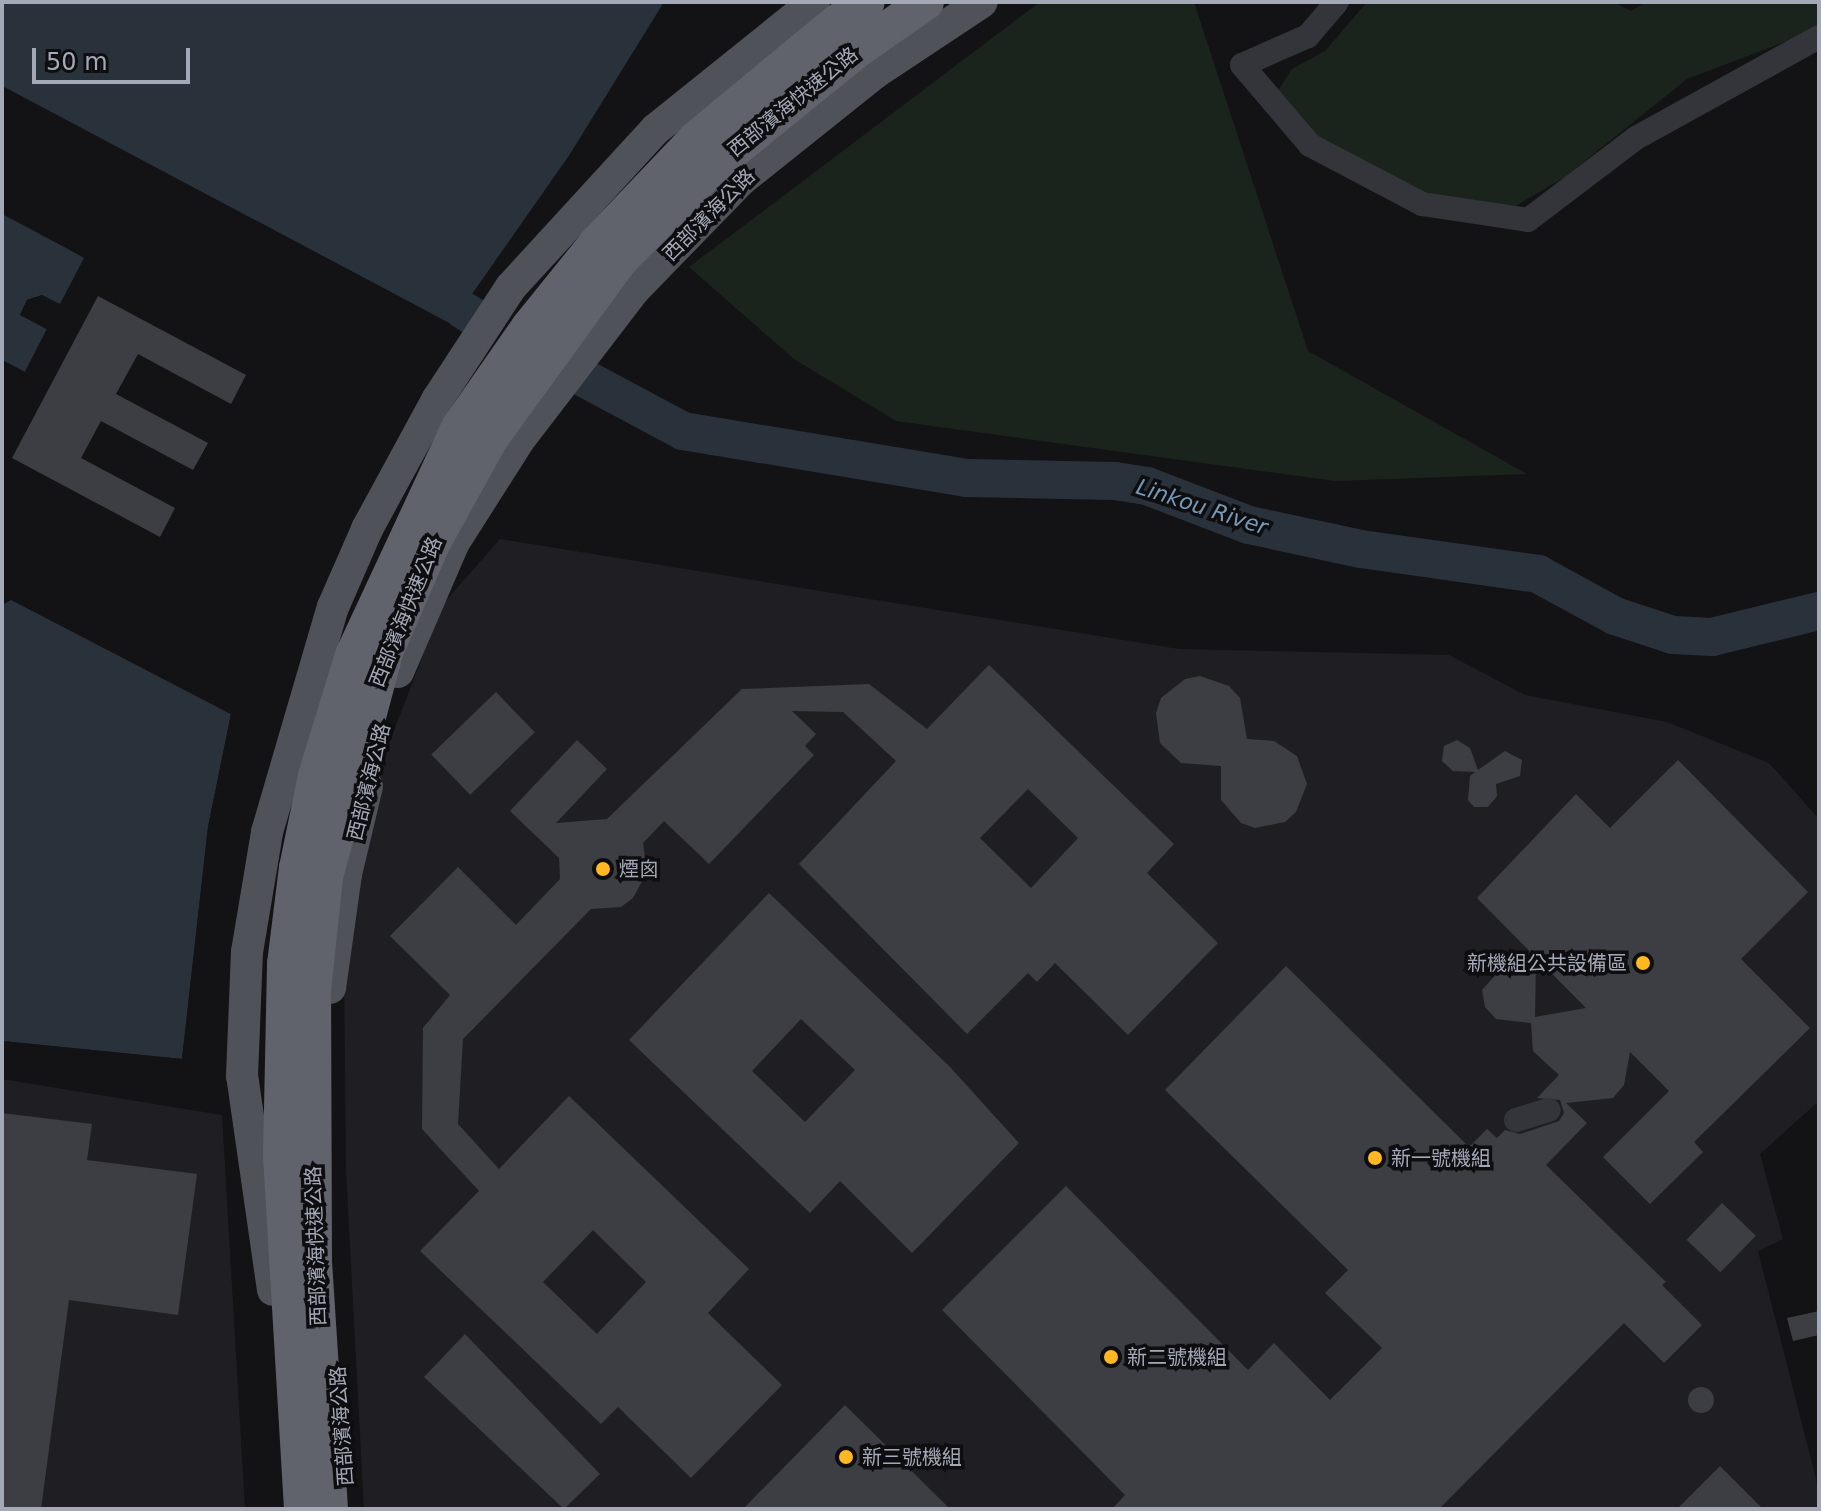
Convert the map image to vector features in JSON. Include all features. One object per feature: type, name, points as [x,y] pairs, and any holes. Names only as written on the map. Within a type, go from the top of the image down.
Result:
[{"type":"highway","name":"西部濱海快速公路","points":[[302,1509],[281,1156],[285,964],[297,868],[316,776],[353,655],[460,426],[529,327],[596,244],[697,138],[867,2]]},
{"type":"highway","name":"西部濱海快速公路","points":[[330,1509],[314,1263],[313,990],[325,877],[386,650],[432,544],[490,439],[611,271],[713,167],[836,25],[926,2]]},
{"type":"main road","name":"西部濱海公路","points":[[348,1509],[331,1257],[329,994],[346,874],[402,658],[453,544],[519,440],[634,290],[730,191],[875,73],[982,2]]},
{"type":"main road","points":[[289,1509],[271,1262],[242,1076],[247,952],[267,832],[333,607],[367,529],[437,400],[511,287],[656,129],[836,25]]},
{"type":"street","points":[[1337,2],[1308,36],[1242,65],[1310,145],[1422,204],[1528,220],[1636,138],[1819,37]]},
{"type":"street","points":[[1516,1120],[1549,1110]]},
{"type":"street","points":[[256,1166],[330,1158]]},
{"type":"shaded area","points":[[2,2],[664,2],[570,154],[451,324],[2,86]]},
{"type":"shaded area","points":[[1040,2],[1194,2],[1308,351],[1527,474],[1335,481],[896,421],[794,359],[689,267]]},
{"type":"shaded area","points":[[1367,2],[1613,2],[1631,11],[1646,2],[1819,2],[1819,29],[1687,79],[1565,177],[1507,211],[1450,205],[1327,153],[1274,97],[1292,69],[1325,51]]},
{"type":"shaded area","points":[[2,214],[85,258],[60,305],[42,295],[27,300],[20,315],[47,329],[25,372],[2,360]]},
{"type":"shaded area","points":[[500,539],[1179,649],[1449,655],[1525,695],[1667,722],[1769,763],[1819,819],[1819,1101],[1760,1154],[1783,1239],[1758,1251],[1819,1491],[1819,1509],[364,1509],[346,1171],[344,967],[382,761],[443,604]]},
{"type":"shaded area","points":[[10,599],[231,714],[208,827],[182,1059],[2,1041],[2,605]]},
{"type":"shaded area","points":[[2,1079],[222,1115],[245,1509],[2,1509]]},
{"type":"pier","points":[[2,86],[451,324],[2,91]]},
{"type":"pier","points":[[4,211],[89,258],[63,308],[42,300],[30,303],[25,313],[51,329],[25,376],[2,360],[25,372],[47,329],[20,315],[27,300],[42,295],[60,304],[84,258]]},
{"type":"pier","points":[[12,596],[235,713],[212,827],[184,1063],[84,1055],[2,1041],[182,1059],[208,827],[231,714],[11,600],[2,605]]},
{"type":"building","points":[[98,296],[246,375],[231,404],[138,354],[116,394],[208,443],[193,470],[101,421],[81,458],[175,508],[160,537],[12,458]]},
{"type":"building","points":[[989,665],[1174,844],[1147,873],[1218,943],[1128,1035],[1055,963],[1037,982],[1028,973],[967,1034],[799,864],[896,761],[843,712],[792,711],[816,734],[805,746],[814,755],[709,864],[664,821],[643,843],[647,872],[633,898],[621,907],[591,909],[463,1039],[458,1124],[499,1169],[569,1096],[749,1269],[708,1313],[782,1385],[691,1478],[618,1407],[601,1424],[420,1251],[479,1191],[422,1129],[423,1028],[450,995],[390,936],[458,867],[516,925],[560,879],[559,858],[510,811],[577,740],[607,769],[556,823],[607,819],[742,689],[869,684],[927,729]],"holes":[[[1028,789],[1078,838],[1031,888],[980,838]],[[593,1230],[646,1282],[597,1334],[543,1282]]]},
{"type":"building","points":[[1200,676],[1229,686],[1240,698],[1247,739],[1274,741],[1297,756],[1307,784],[1296,812],[1285,822],[1255,828],[1241,823],[1221,800],[1221,766],[1181,763],[1160,743],[1156,713],[1161,698],[1185,679]]},
{"type":"building","points":[[496,692],[535,732],[470,795],[431,755]]},
{"type":"building","points":[[1457,740],[1470,748],[1478,770],[1505,751],[1522,760],[1520,776],[1496,784],[1497,796],[1488,807],[1474,807],[1468,800],[1470,776],[1475,772],[1453,771],[1442,761],[1444,746]]},
{"type":"building","points":[[1678,760],[1808,892],[1741,959],[1810,1028],[1694,1142],[1703,1152],[1650,1204],[1603,1157],[1669,1091],[1630,1052],[1624,1085],[1613,1098],[1566,1103],[1587,1123],[1546,1165],[1666,1282],[1662,1285],[1702,1325],[1664,1363],[1624,1323],[1439,1509],[1112,1509],[1125,1495],[942,1310],[1066,1186],[1248,1370],[1274,1343],[1330,1400],[1382,1348],[1325,1293],[1348,1270],[1165,1090],[1286,966],[1469,1147],[1487,1129],[1497,1138],[1505,1130],[1520,1134],[1559,1121],[1564,1113],[1560,1100],[1537,1098],[1559,1075],[1533,1051],[1531,1023],[1496,1019],[1485,1007],[1482,990],[1500,970],[1536,964],[1535,1017],[1586,1008],[1477,898],[1576,794],[1610,828]]},
{"type":"building","points":[[769,893],[950,1067],[1019,1143],[912,1253],[840,1181],[810,1213],[629,1040]],"holes":[[[801,1019],[855,1070],[805,1122],[752,1071]]]},
{"type":"building","points":[[2,1113],[92,1124],[87,1160],[197,1174],[178,1315],[69,1300],[41,1509],[2,1509]]},
{"type":"building","points":[[1722,1203],[1756,1236],[1720,1272],[1687,1240]]},
{"type":"building","points":[[1819,1311],[1819,1335],[1793,1341],[1787,1318]]},
{"type":"building","points":[[465,1334],[600,1474],[564,1509],[424,1377]]},
{"type":"building","points":[[1701,1387],[1710,1391],[1714,1400],[1710,1409],[1701,1413],[1692,1409],[1688,1400],[1692,1391]]},
{"type":"building","name":"新三號機組","points":[[845,1405],[950,1509],[743,1509]]},
{"type":"building","points":[[1720,1466],[1763,1509],[1677,1509]]},
{"type":"waterway","name":"Linkou River","points":[[463,310],[476,318]]},
{"type":"waterway","name":"Linkou River","points":[[582,377],[683,431],[968,478],[1115,481],[1147,486],[1249,525],[1361,549],[1538,574],[1615,616],[1673,635],[1712,637],[1819,611]]},
{"type":"place","name":"煙囪","points":[[603,869]]},
{"type":"place","name":"新機組公共設備區","points":[[1643,963]]},
{"type":"place","name":"新一號機組","points":[[1375,1158]]},
{"type":"place","name":"新二號機組","points":[[1111,1357]]},
{"type":"place","name":"新三號機組","points":[[846,1457]]}]
